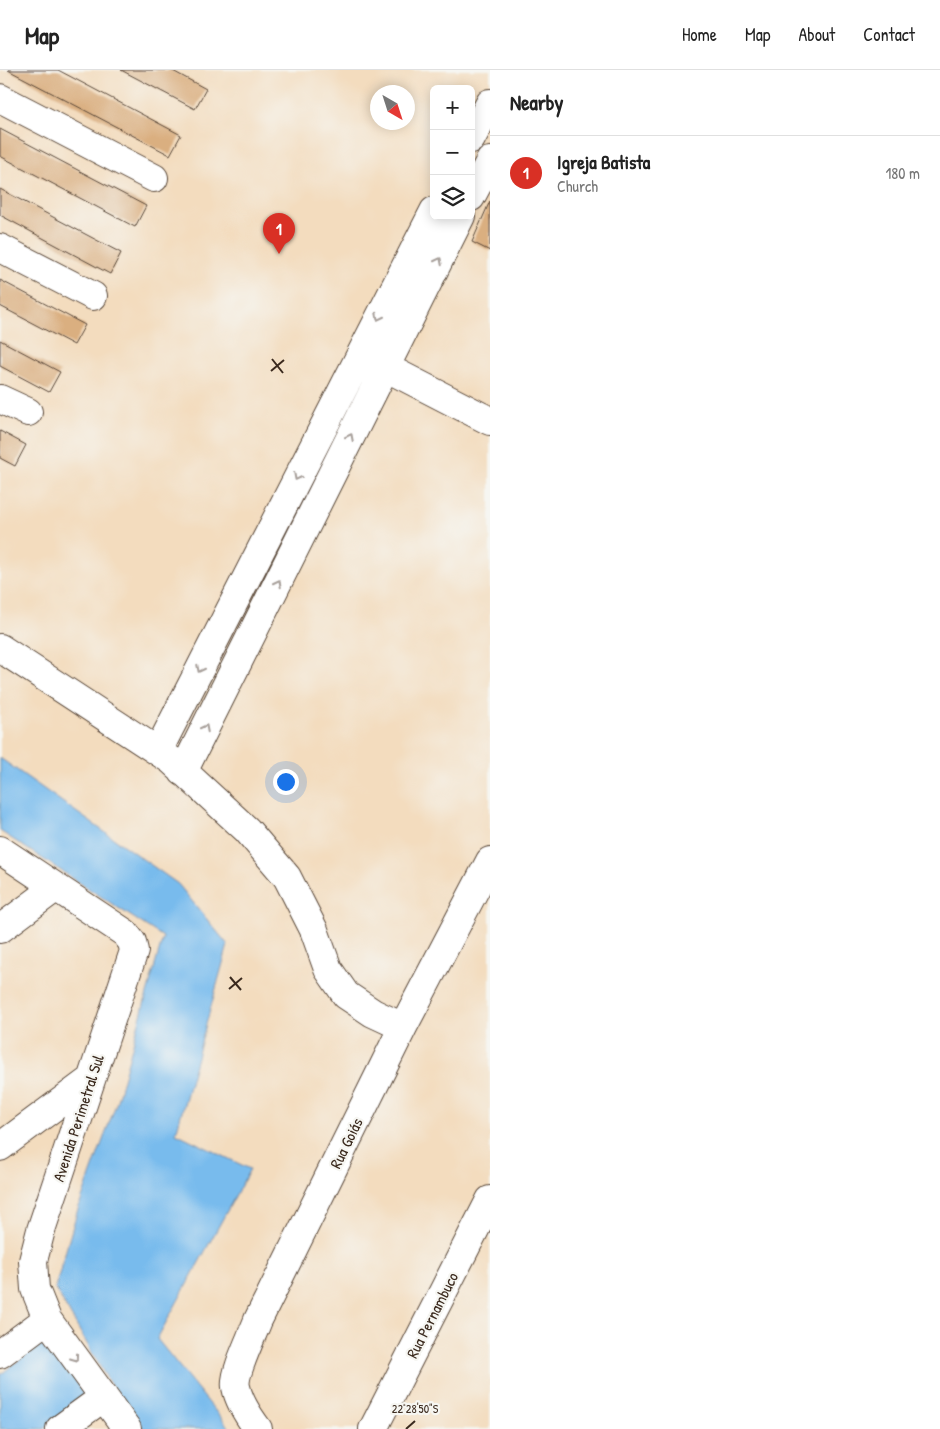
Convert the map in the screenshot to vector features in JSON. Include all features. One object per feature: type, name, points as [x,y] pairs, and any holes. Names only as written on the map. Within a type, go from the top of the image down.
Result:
[{"type":"street","points":[[0,98],[154,178]]},
{"type":"street","points":[[475,131],[490,103]]},
{"type":"street","points":[[475,189],[490,161]]},
{"type":"street","points":[[158,751],[430,219]]},
{"type":"street","points":[[183,772],[459,220]]},
{"type":"street","points":[[0,248],[93,296]]},
{"type":"street","points":[[399,278],[424,288]]},
{"type":"street","points":[[385,368],[490,421]]},
{"type":"street","points":[[338,397],[364,410]]},
{"type":"street","points":[[0,399],[28,412]]},
{"type":"street","points":[[279,514],[306,525]]},
{"type":"street","points":[[217,634],[245,648]]},
{"type":"street","points":[[0,648],[158,751],[247,830],[287,877],[314,930],[328,969],[346,995],[373,1013],[403,1027]]},
{"type":"street","name":"Avenida Perimetral Sul","points":[[0,850],[125,933],[132,942],[134,952],[90,1080],[41,1230],[33,1261],[34,1289],[46,1318],[127,1429]]},
{"type":"street","name":"Rua Goiás","points":[[258,1429],[240,1401],[235,1385],[242,1359],[258,1320],[403,1027],[490,861]]},
{"type":"street","points":[[0,929],[55,888]]},
{"type":"street","points":[[0,1146],[90,1080]]},
{"type":"street","name":"Rua Pernambuco","points":[[373,1429],[490,1200]]},
{"type":"street","points":[[0,1354],[46,1318]]},
{"type":"street","points":[[60,1429],[104,1397]]},
{"type":"water","points":[[0,758],[178,884],[228,945],[176,1133],[250,1169],[157,1339],[230,1429],[144,1429],[113,1389],[55,1288],[77,1212],[116,1104],[163,937],[0,831]]},
{"type":"water","points":[[47,1338],[87,1396],[44,1429],[0,1429],[0,1375]]},
{"type":"building","points":[[8,70],[58,70],[181,135],[170,155]]},
{"type":"building","points":[[121,70],[171,70],[206,89],[195,109]]},
{"type":"building","points":[[0,129],[146,206],[135,227],[0,156]]},
{"type":"building","points":[[0,189],[121,253],[110,274],[0,215]]},
{"type":"building","points":[[490,201],[490,251],[472,242]]},
{"type":"building","points":[[0,280],[85,325],[74,345],[0,306]]},
{"type":"building","points":[[0,340],[60,372],[49,392],[0,366]]},
{"type":"building","points":[[0,431],[26,445],[15,466],[0,458]]},
{"type":"place","name":"Igreja Batista","points":[[279,254]]}]
